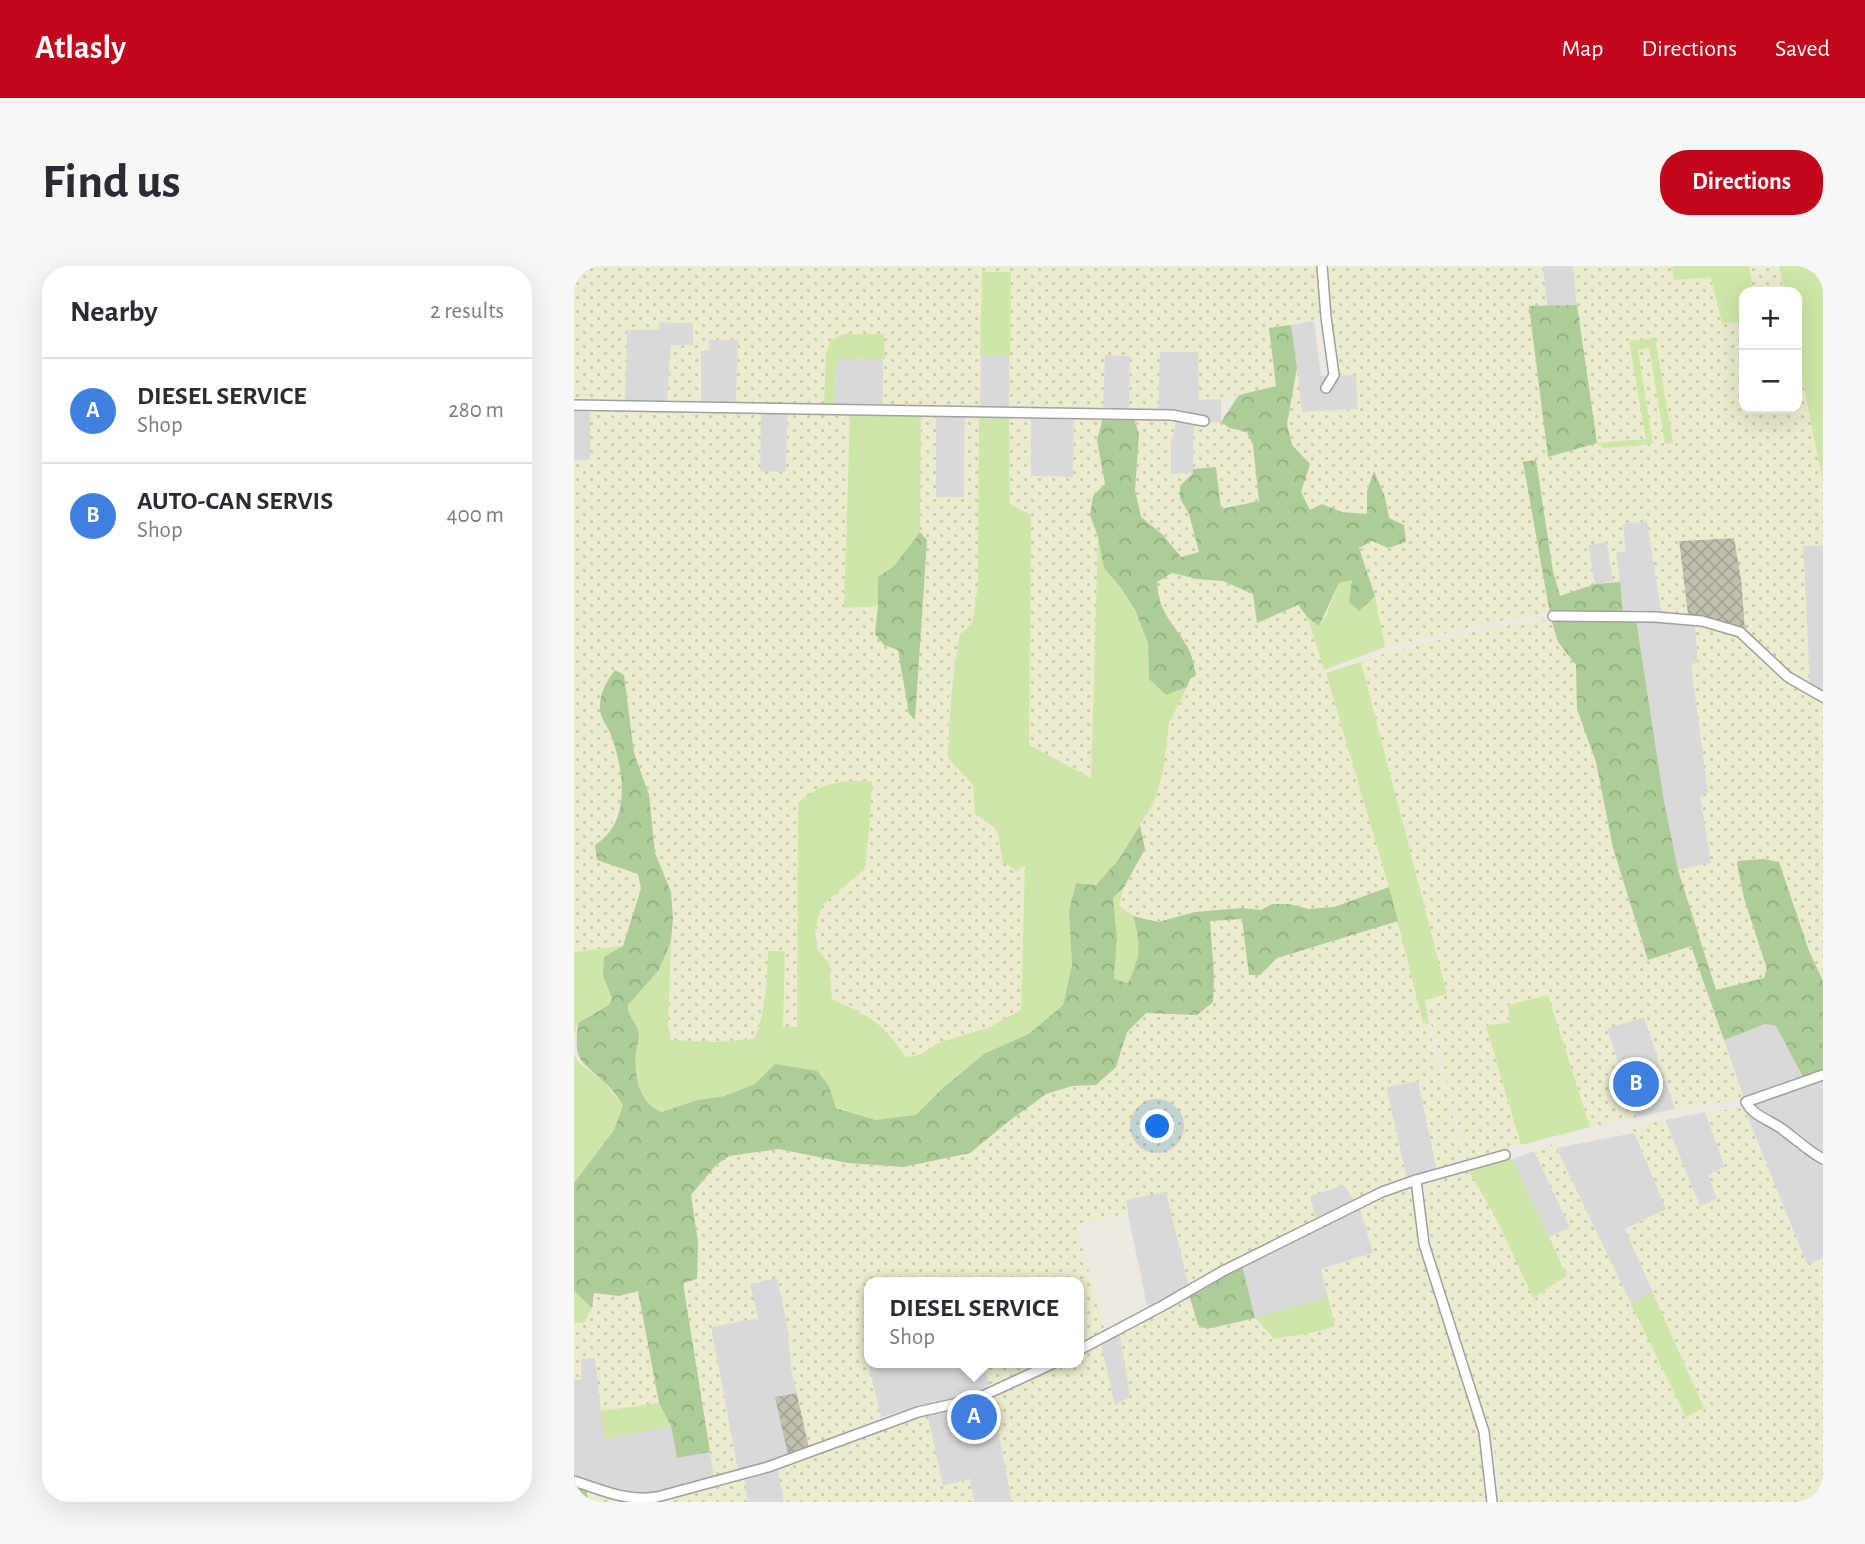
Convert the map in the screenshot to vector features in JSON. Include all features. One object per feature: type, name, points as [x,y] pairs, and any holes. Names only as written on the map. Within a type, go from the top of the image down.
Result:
[{"type":"street","points":[[1322,266],[1334,374],[1326,388]]},
{"type":"street","points":[[574,405],[1172,415],[1205,421]]},
{"type":"street","points":[[1553,616],[1655,617],[1702,621],[1740,632],[1788,677],[1823,697]]},
{"type":"street","points":[[1823,1075],[1746,1102],[1750,1110],[1781,1128],[1823,1160]]},
{"type":"street","points":[[1084,1347],[1292,1236],[1382,1192],[1505,1155]]},
{"type":"street","points":[[1416,1180],[1424,1244],[1484,1432],[1492,1502]]},
{"type":"street","points":[[574,1481],[623,1497],[657,1497],[768,1467],[918,1412],[976,1399],[1043,1368]]},
{"type":"shaded area","points":[[1543,266],[1573,266],[1577,305],[1547,306]]},
{"type":"shaded area","points":[[1314,321],[1321,376],[1357,375],[1358,409],[1302,412],[1291,325]]},
{"type":"shaded area","points":[[659,322],[693,323],[693,345],[671,345],[667,404],[625,403],[627,329],[658,330]]},
{"type":"shaded area","points":[[708,340],[738,340],[736,406],[701,405],[701,350]]},
{"type":"shaded area","points":[[1159,352],[1198,352],[1199,400],[1221,399],[1221,422],[1194,423],[1193,473],[1171,474],[1171,442],[1179,412],[1158,411]]},
{"type":"shaded area","points":[[980,355],[1010,356],[1009,409],[980,409]]},
{"type":"shaded area","points":[[1104,355],[1130,355],[1129,411],[1103,411]]},
{"type":"shaded area","points":[[837,358],[885,359],[883,406],[834,404]]},
{"type":"shaded area","points":[[574,410],[590,410],[590,460],[574,460]]},
{"type":"shaded area","points":[[761,413],[788,413],[786,472],[760,472]]},
{"type":"shaded area","points":[[936,416],[965,416],[964,497],[936,497]]},
{"type":"shaded area","points":[[1031,417],[1074,419],[1073,477],[1030,476]]},
{"type":"shaded area","points":[[1647,521],[1662,615],[1623,612],[1616,553],[1623,524]]},
{"type":"shaded area","points":[[1735,538],[1745,629],[1688,616],[1679,541]]},
{"type":"shaded area","points":[[1607,542],[1613,581],[1595,584],[1588,545]]},
{"type":"shaded area","points":[[1823,545],[1823,693],[1810,686],[1803,546]]},
{"type":"shaded area","points":[[1636,619],[1695,623],[1698,663],[1692,664],[1708,793],[1700,796],[1711,863],[1678,870],[1664,801]]},
{"type":"shaded area","points":[[1644,1017],[1675,1109],[1636,1117],[1607,1028]]},
{"type":"shaded area","points":[[1765,1024],[1776,1026],[1807,1085],[1823,1079],[1823,1258],[1807,1265],[1744,1108],[1744,1099],[1724,1040]]},
{"type":"shaded area","points":[[1418,1081],[1437,1171],[1407,1179],[1386,1087]]},
{"type":"shaded area","points":[[1705,1112],[1725,1168],[1717,1199],[1700,1207],[1665,1120]]},
{"type":"shaded area","points":[[1634,1133],[1667,1209],[1625,1229],[1653,1293],[1631,1304],[1556,1148]]},
{"type":"shaded area","points":[[1534,1151],[1570,1228],[1549,1237],[1512,1159]]},
{"type":"shaded area","points":[[1344,1185],[1362,1213],[1373,1253],[1321,1269],[1328,1297],[1255,1318],[1239,1257],[1315,1218],[1309,1196]]},
{"type":"shaded area","points":[[1166,1191],[1189,1287],[1148,1310],[1125,1200]]},
{"type":"shaded area","points":[[777,1277],[788,1328],[791,1368],[809,1447],[738,1471],[711,1327],[758,1318],[750,1284]]},
{"type":"shaded area","points":[[1120,1334],[1130,1397],[1114,1406],[1101,1344]]},
{"type":"shaded area","points":[[595,1357],[605,1439],[671,1426],[677,1458],[710,1452],[714,1477],[649,1495],[624,1493],[574,1476],[574,1380],[581,1379],[581,1359]]},
{"type":"shaded area","points":[[869,1368],[986,1368],[1012,1502],[974,1502],[970,1479],[943,1486],[925,1404],[881,1417]]},
{"type":"shaded area","points":[[797,1393],[809,1447],[788,1455],[775,1397]]},
{"type":"shaded area","points":[[778,1469],[784,1502],[748,1502],[744,1479]]},
{"type":"green space","points":[[574,266],[1318,266],[1322,318],[1269,328],[1276,386],[1221,399],[1199,400],[1198,352],[1160,352],[1158,411],[1129,411],[1130,356],[1105,355],[1103,411],[1009,409],[1011,273],[982,272],[980,409],[883,406],[883,334],[826,354],[824,404],[736,406],[738,340],[709,340],[709,350],[701,351],[701,405],[667,404],[671,345],[693,345],[693,323],[659,322],[659,330],[627,330],[625,403],[574,402]]},
{"type":"green space","points":[[1325,266],[1543,266],[1547,306],[1530,306],[1548,457],[1578,320],[1573,266],[1672,266],[1674,280],[1711,277],[1722,323],[1739,322],[1739,413],[1802,413],[1802,379],[1823,482],[1823,545],[1803,546],[1810,686],[1789,673],[1745,629],[1742,585],[1734,538],[1679,541],[1688,616],[1662,615],[1647,521],[1623,524],[1626,551],[1616,553],[1620,582],[1613,581],[1607,542],[1588,545],[1595,584],[1560,597],[1553,571],[1535,460],[1523,463],[1550,614],[1504,620],[1385,647],[1375,596],[1359,549],[1372,541],[1389,518],[1385,497],[1374,472],[1367,491],[1367,514],[1342,512],[1322,504],[1310,511],[1301,492],[1310,464],[1292,445],[1287,424],[1297,368],[1302,412],[1358,409],[1356,375],[1336,375]],"holes":[[[1655,339],[1673,443],[1665,443],[1650,347],[1637,349],[1653,444],[1610,441],[1646,439],[1629,341]]]},
{"type":"green space","points":[[1672,266],[1749,266],[1752,287],[1739,287],[1739,322],[1722,323],[1711,277],[1674,280]]},
{"type":"green space","points":[[1749,266],[1779,266],[1783,287],[1752,287]]},
{"type":"green space","points":[[1779,266],[1823,266],[1823,482],[1802,379],[1802,287],[1783,287]]},
{"type":"green space","points":[[982,272],[1011,272],[1010,356],[980,355]]},
{"type":"green space","points":[[1577,305],[1597,443],[1548,457],[1529,306]]},
{"type":"green space","points":[[1291,325],[1297,368],[1287,424],[1292,445],[1310,464],[1301,492],[1310,510],[1322,504],[1342,512],[1367,514],[1367,491],[1374,471],[1385,497],[1389,518],[1404,525],[1406,542],[1388,548],[1372,541],[1359,548],[1375,596],[1359,611],[1349,602],[1352,580],[1339,583],[1319,626],[1308,618],[1298,605],[1257,623],[1253,594],[1223,581],[1172,573],[1157,582],[1164,610],[1189,651],[1196,675],[1190,679],[1187,687],[1166,695],[1149,679],[1148,643],[1135,610],[1104,568],[1098,537],[1090,515],[1093,496],[1105,484],[1097,440],[1103,418],[1134,419],[1139,434],[1135,490],[1141,517],[1162,534],[1181,557],[1199,552],[1189,514],[1180,498],[1180,486],[1193,473],[1193,469],[1216,467],[1221,509],[1259,501],[1253,445],[1247,432],[1230,428],[1221,422],[1239,395],[1276,386],[1269,328]]},
{"type":"green space","points":[[843,334],[884,334],[885,359],[837,358],[834,404],[824,404],[826,354],[830,341]]},
{"type":"green space","points":[[1655,338],[1673,443],[1665,444],[1649,347],[1638,350],[1653,444],[1603,448],[1597,443],[1646,439],[1629,341]]},
{"type":"green space","points":[[590,410],[761,413],[760,471],[786,472],[788,413],[850,413],[844,608],[878,606],[920,532],[921,415],[936,416],[936,497],[964,497],[965,416],[979,416],[978,586],[972,624],[960,634],[955,659],[949,698],[948,758],[973,785],[975,814],[997,829],[999,849],[1025,864],[1021,1010],[990,1027],[938,1043],[919,1055],[904,1057],[893,1037],[832,1000],[829,964],[817,948],[815,930],[822,905],[865,869],[871,782],[798,803],[797,1027],[783,1027],[785,951],[768,951],[768,981],[763,993],[759,1030],[754,1039],[716,1042],[671,1040],[668,1027],[673,919],[671,892],[655,853],[649,796],[634,753],[624,675],[615,670],[602,686],[601,716],[610,732],[622,771],[623,796],[607,838],[638,874],[641,889],[623,946],[574,952],[574,460],[590,459]]},
{"type":"green space","points":[[850,413],[921,415],[920,532],[894,566],[878,577],[878,606],[844,608]]},
{"type":"green space","points":[[979,416],[1009,416],[1010,504],[1031,515],[1029,745],[1091,778],[1098,537],[1104,568],[1135,611],[1148,643],[1149,679],[1166,695],[1187,687],[1169,723],[1163,772],[1154,802],[1119,859],[1096,885],[1076,883],[1069,910],[1072,965],[1063,1005],[1030,1033],[984,1054],[943,1088],[916,1116],[876,1120],[836,1107],[829,1086],[755,1084],[725,1096],[697,1100],[662,1112],[654,1108],[643,1095],[637,1077],[636,1051],[639,1031],[628,1005],[659,970],[671,941],[668,1027],[671,1040],[716,1042],[754,1039],[763,1009],[768,951],[785,951],[783,1027],[797,1027],[798,803],[814,791],[833,784],[872,782],[865,869],[822,905],[815,930],[817,948],[829,964],[832,999],[874,1021],[890,1036],[905,1057],[919,1055],[938,1043],[990,1027],[1021,1010],[1025,865],[1017,871],[1003,862],[997,829],[975,814],[973,785],[948,758],[951,695],[957,649],[960,634],[972,624],[978,586]]},
{"type":"green space","points":[[1009,416],[1031,417],[1031,476],[1073,477],[1074,419],[1103,418],[1097,440],[1105,484],[1093,496],[1090,515],[1098,537],[1091,779],[1029,745],[1031,515],[1010,504]]},
{"type":"green space","points":[[1177,418],[1171,442],[1171,474],[1193,473],[1180,486],[1180,498],[1189,514],[1199,552],[1181,557],[1162,534],[1141,517],[1135,490],[1139,434],[1134,419]]},
{"type":"green space","points":[[1221,422],[1230,428],[1247,432],[1253,445],[1260,501],[1221,509],[1216,467],[1193,469],[1194,423]]},
{"type":"green space","points":[[1536,460],[1553,571],[1560,596],[1595,584],[1620,582],[1623,612],[1566,611],[1550,614],[1523,462]]},
{"type":"green space","points":[[920,532],[927,540],[915,719],[909,714],[898,650],[884,645],[875,634],[878,577],[894,566]]},
{"type":"green space","points":[[1172,573],[1223,581],[1253,594],[1257,623],[1298,605],[1308,618],[1389,887],[1334,907],[1309,909],[1289,904],[1272,904],[1261,910],[1242,908],[1195,912],[1158,922],[1133,916],[1119,905],[1124,887],[1145,849],[1141,825],[1154,802],[1169,723],[1190,679],[1189,649],[1168,620],[1158,600],[1156,582]]},
{"type":"green space","points":[[1353,579],[1360,610],[1375,596],[1385,647],[1324,670],[1308,618],[1319,626],[1326,616],[1339,583]]},
{"type":"green space","points":[[1551,619],[1558,642],[1576,665],[1577,709],[1596,762],[1613,848],[1647,960],[1691,946],[1744,1099],[1675,1109],[1644,1017],[1607,1029],[1636,1117],[1590,1127],[1547,995],[1508,1005],[1510,1022],[1486,1026],[1521,1145],[1467,1161],[1425,1000],[1447,994],[1361,662],[1389,652],[1486,629]]},
{"type":"green space","points":[[1551,619],[1636,619],[1664,801],[1678,870],[1716,990],[1764,978],[1767,969],[1744,898],[1737,864],[1738,861],[1764,859],[1779,862],[1809,951],[1823,981],[1823,1071],[1804,1079],[1776,1026],[1765,1024],[1724,1040],[1691,946],[1648,960],[1613,848],[1596,762],[1577,709],[1576,665],[1558,642]]},
{"type":"green space","points":[[1695,623],[1738,634],[1823,700],[1823,981],[1764,859],[1739,861],[1737,864],[1744,898],[1767,969],[1764,979],[1716,990],[1678,870],[1711,863],[1700,795],[1708,793],[1691,664],[1698,663]]},
{"type":"green space","points":[[1361,662],[1447,994],[1425,1000],[1429,1024],[1423,1023],[1389,887],[1326,673]]},
{"type":"green space","points":[[615,670],[624,675],[634,753],[649,795],[655,853],[671,892],[671,941],[659,970],[628,1005],[639,1037],[636,1059],[639,1086],[648,1102],[662,1112],[697,1100],[725,1096],[755,1084],[775,1064],[817,1071],[829,1086],[836,1108],[876,1120],[916,1115],[984,1054],[1030,1033],[1063,1005],[1072,965],[1069,910],[1076,883],[1096,885],[1119,859],[1140,825],[1145,849],[1124,887],[1113,898],[1117,938],[1114,979],[1128,983],[1135,965],[1138,942],[1133,916],[1158,922],[1195,912],[1242,908],[1261,910],[1272,904],[1289,904],[1309,909],[1334,907],[1389,887],[1398,921],[1277,958],[1260,975],[1249,975],[1242,919],[1210,921],[1213,1002],[1197,1015],[1146,1013],[1127,1032],[1116,1067],[1096,1085],[1072,1086],[1046,1094],[970,1153],[903,1167],[848,1163],[779,1149],[729,1156],[716,1165],[691,1195],[698,1242],[697,1279],[683,1283],[710,1452],[677,1458],[671,1426],[659,1403],[638,1291],[619,1296],[594,1293],[592,1308],[574,1291],[574,1183],[614,1130],[623,1106],[612,1090],[580,1058],[577,1045],[578,1023],[609,1005],[612,998],[603,976],[604,957],[623,946],[641,889],[638,874],[597,860],[595,845],[607,835],[615,823],[622,794],[616,749],[600,709],[603,691]]},
{"type":"green space","points":[[1124,887],[1119,905],[1133,916],[1140,941],[1137,964],[1128,983],[1114,979],[1117,938],[1113,898]]},
{"type":"green space","points":[[1242,919],[1249,975],[1260,975],[1277,958],[1398,921],[1423,1022],[1428,1025],[1465,1162],[1437,1171],[1418,1081],[1386,1087],[1407,1179],[1356,1203],[1344,1185],[1310,1196],[1316,1218],[1239,1256],[1189,1287],[1166,1192],[1126,1200],[1128,1213],[1076,1225],[1105,1331],[1086,1341],[1084,1277],[864,1277],[864,1368],[869,1368],[881,1417],[809,1447],[791,1368],[788,1328],[777,1278],[750,1284],[758,1318],[711,1327],[738,1471],[714,1477],[683,1282],[697,1279],[698,1242],[691,1195],[716,1165],[729,1156],[779,1149],[848,1163],[902,1167],[1009,1121],[1046,1094],[1072,1086],[1096,1085],[1116,1067],[1127,1032],[1146,1013],[1197,1015],[1214,976],[1209,921]]},
{"type":"green space","points":[[623,946],[603,976],[612,998],[609,1005],[578,1023],[574,1035],[574,952]]},
{"type":"green space","points":[[1548,995],[1590,1127],[1521,1145],[1486,1026],[1510,1022],[1508,1005]]},
{"type":"green space","points":[[574,1054],[578,1062],[603,1081],[623,1106],[614,1130],[574,1183]]},
{"type":"green space","points":[[1744,1108],[1807,1264],[1823,1258],[1823,1502],[1498,1502],[1497,1459],[1425,1229],[1423,1202],[1428,1185],[1448,1175],[1468,1170],[1497,1220],[1534,1298],[1567,1276],[1549,1237],[1570,1227],[1534,1151],[1554,1144],[1686,1417],[1704,1407],[1625,1229],[1666,1209],[1632,1127],[1665,1120],[1700,1206],[1717,1199],[1708,1175],[1725,1167],[1705,1112]]},
{"type":"green space","points":[[1512,1159],[1567,1276],[1533,1298],[1497,1220],[1468,1170]]},
{"type":"green space","points":[[1406,1189],[1412,1195],[1420,1245],[1479,1425],[1486,1461],[1488,1502],[1012,1502],[992,1398],[1052,1368],[1084,1368],[1084,1352],[1101,1344],[1115,1406],[1130,1397],[1120,1334],[1190,1297],[1198,1325],[1207,1329],[1255,1318],[1274,1339],[1335,1326],[1321,1269],[1373,1253],[1360,1209]]},
{"type":"green space","points":[[1242,1266],[1255,1318],[1207,1329],[1198,1325],[1190,1297]]},
{"type":"green space","points":[[574,1291],[592,1308],[584,1323],[574,1323]]},
{"type":"green space","points":[[638,1291],[659,1403],[601,1411],[595,1358],[581,1359],[581,1380],[574,1380],[574,1323],[585,1323],[592,1308],[594,1293],[619,1296]]},
{"type":"green space","points":[[1653,1293],[1704,1408],[1686,1417],[1631,1304]]},
{"type":"green space","points":[[1328,1297],[1335,1326],[1274,1339],[1255,1318]]},
{"type":"green space","points":[[986,1368],[1034,1368],[990,1388]]},
{"type":"green space","points":[[659,1403],[671,1426],[604,1439],[601,1411]]},
{"type":"green space","points":[[927,1413],[943,1486],[970,1479],[974,1502],[784,1502],[778,1469]]},
{"type":"green space","points":[[744,1479],[748,1502],[648,1502]]},
{"type":"green space","points":[[574,1484],[586,1489],[589,1502],[574,1502]]},
{"type":"green space","points":[[586,1489],[624,1501],[648,1502],[589,1502]]},
{"type":"place","name":"AUTO-CAN SERVIS","points":[[1636,1084]]},
{"type":"place","name":"DIESEL SERVICE","points":[[974,1417]]}]
